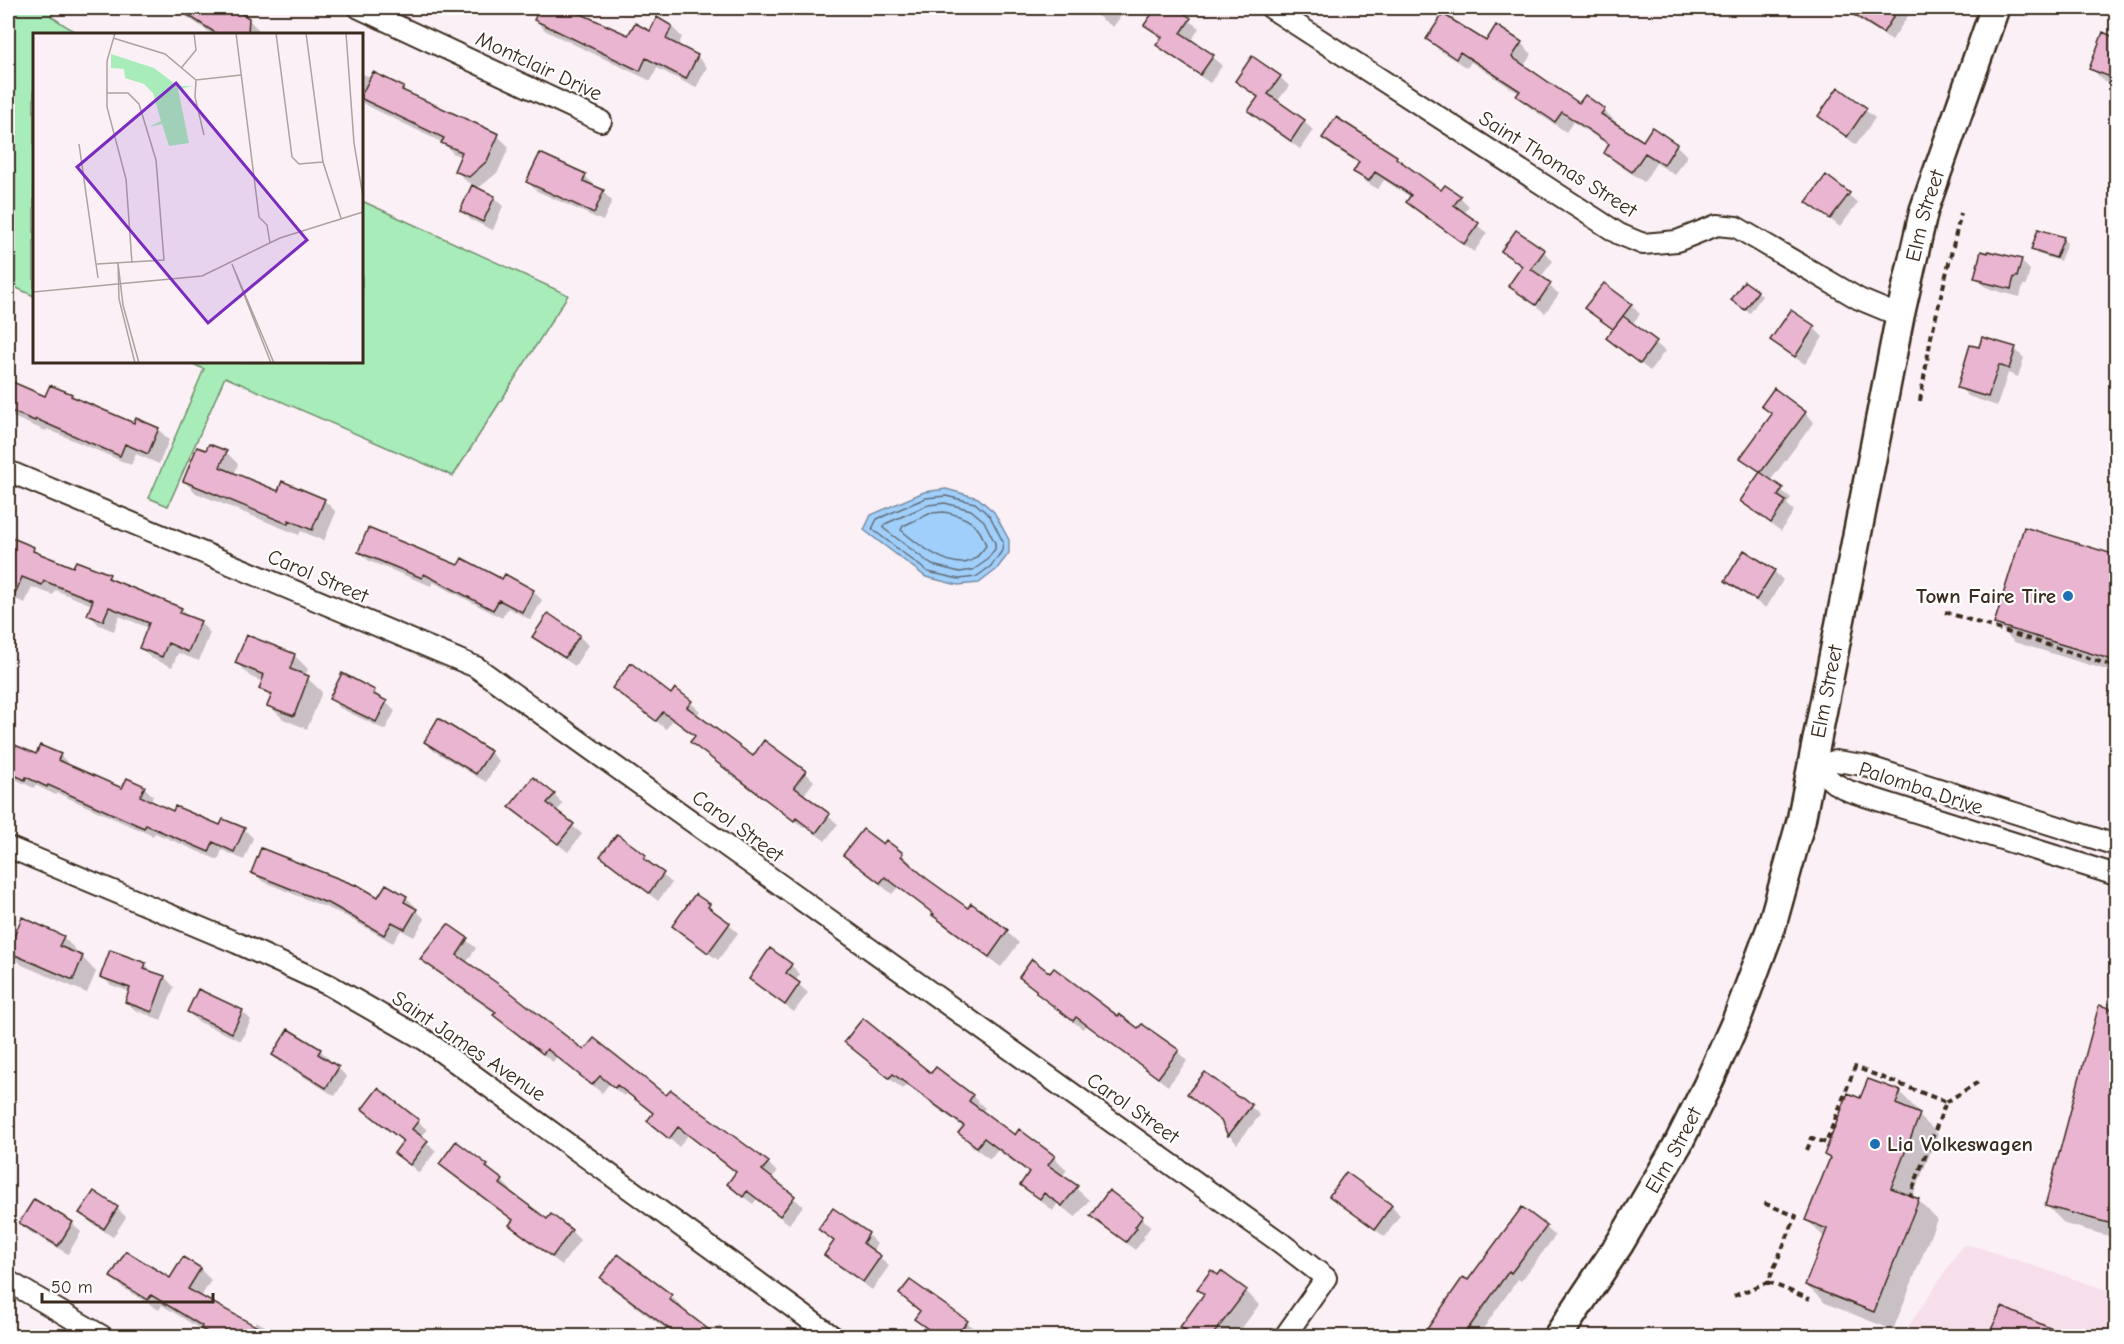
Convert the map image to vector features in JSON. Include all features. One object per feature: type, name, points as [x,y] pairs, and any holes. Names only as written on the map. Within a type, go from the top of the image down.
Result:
[{"type":"main road","name":"Elm Street","points":[[1558,1336],[1620,1243],[1678,1144],[1722,1053],[1772,926],[1801,821],[1813,765],[1900,316],[1926,203],[1995,8]]},
{"type":"street","name":"Montclair Drive","points":[[359,8],[601,121]]},
{"type":"street","name":"Saint Thomas Street","points":[[1271,8],[1619,234],[1643,244],[1677,241],[1717,225],[1736,227],[1859,299],[1900,316]]},
{"type":"street","name":"Carol Street","points":[[8,471],[476,667],[1272,1236],[1326,1278],[1285,1336]]},
{"type":"street","name":"Palomba Drive","points":[[1813,765],[1836,761],[1863,765],[2116,845]]},
{"type":"street","name":"Palomba Drive","points":[[1813,765],[1834,783],[1849,791],[2116,875]]},
{"type":"street","name":"Saint James Avenue","points":[[8,847],[237,943],[329,985],[425,1040],[832,1336]]},
{"type":"street","points":[[8,1281],[102,1336]]},
{"type":"path","points":[[1920,401],[1931,337],[1962,213]]},
{"type":"path","points":[[1945,612],[2116,667]]},
{"type":"path","points":[[1807,1150],[1812,1138],[1826,1143],[1855,1067],[1946,1102]]},
{"type":"path","points":[[1910,1196],[1946,1102],[1980,1081]]},
{"type":"path","points":[[1734,1296],[1767,1282],[1796,1216],[1761,1202]]},
{"type":"path","points":[[1767,1282],[1810,1299]]},
{"type":"shaded area","points":[[1963,1245],[1974,1246],[2116,1293],[2116,1336],[1902,1336]]},
{"type":"green space","points":[[8,8],[58,8],[51,16],[76,33],[33,33],[33,296],[8,284]]},
{"type":"green space","points":[[363,201],[568,295],[453,476],[225,377],[168,506],[149,498],[204,369],[190,363],[363,363]]},
{"type":"water","points":[[946,489],[978,498],[994,512],[1009,540],[1009,553],[996,570],[979,583],[958,585],[926,577],[864,530],[871,515],[924,492]]},
{"type":"building","points":[[177,8],[233,8],[249,18],[248,33],[215,33]]},
{"type":"building","points":[[540,8],[568,8],[628,35],[635,23],[650,31],[657,17],[672,26],[666,39],[698,55],[686,79],[646,58],[640,71],[534,20]]},
{"type":"building","points":[[1156,8],[1176,8],[1191,18],[1181,33],[1214,55],[1200,75],[1156,45],[1162,37],[1144,25]]},
{"type":"building","points":[[1843,8],[1899,8],[1883,33]]},
{"type":"building","points":[[1443,14],[1486,41],[1496,25],[1522,42],[1512,57],[1579,103],[1585,95],[1605,109],[1601,114],[1643,141],[1652,127],[1677,144],[1664,165],[1645,153],[1632,172],[1604,153],[1609,144],[1562,112],[1555,122],[1516,96],[1520,91],[1460,52],[1456,59],[1426,39]]},
{"type":"building","points":[[2103,32],[2116,38],[2116,79],[2089,69]]},
{"type":"building","points":[[1252,56],[1281,76],[1268,94],[1305,120],[1291,141],[1248,111],[1258,97],[1235,81]]},
{"type":"building","points":[[373,72],[404,87],[402,90],[499,134],[487,161],[469,177],[454,171],[462,152],[441,143],[444,138],[363,99],[363,92]]},
{"type":"building","points":[[1838,87],[1867,108],[1847,137],[1818,116]]},
{"type":"building","points":[[1336,117],[1397,156],[1396,158],[1441,190],[1445,185],[1461,196],[1454,205],[1479,223],[1464,244],[1406,202],[1411,195],[1375,172],[1369,181],[1353,172],[1359,162],[1322,138]]},
{"type":"building","points":[[540,153],[586,174],[583,181],[604,190],[594,213],[526,182]]},
{"type":"building","points":[[1826,175],[1850,193],[1830,219],[1806,202]]},
{"type":"building","points":[[472,185],[495,196],[483,222],[460,211]]},
{"type":"building","points":[[2038,229],[2064,237],[2056,258],[2031,250]]},
{"type":"building","points":[[1516,230],[1545,250],[1531,269],[1551,283],[1536,305],[1508,286],[1522,266],[1501,251]]},
{"type":"building","points":[[1981,251],[2022,259],[2011,289],[1974,278]]},
{"type":"building","points":[[1744,281],[1758,291],[1745,310],[1731,300]]},
{"type":"building","points":[[1604,283],[1632,304],[1613,329],[1584,308]]},
{"type":"building","points":[[1791,310],[1815,326],[1795,357],[1770,340]]},
{"type":"building","points":[[1623,316],[1657,341],[1640,364],[1606,338]]},
{"type":"building","points":[[1982,337],[2016,347],[2009,369],[1999,365],[1988,397],[1957,388],[1970,345],[1979,347]]},
{"type":"building","points":[[8,380],[45,396],[50,385],[134,423],[136,418],[159,428],[148,454],[125,444],[120,456],[36,419],[35,421],[8,410]]},
{"type":"building","points":[[1774,388],[1806,412],[1761,472],[1740,458],[1772,414],[1761,406]]},
{"type":"building","points":[[209,444],[227,451],[220,467],[278,491],[282,481],[325,499],[312,530],[289,520],[288,524],[183,481],[197,447],[206,450]]},
{"type":"building","points":[[1760,472],[1783,488],[1778,496],[1786,501],[1771,523],[1740,501]]},
{"type":"building","points":[[2024,527],[2116,555],[2116,661],[1994,624]]},
{"type":"building","points":[[368,528],[458,565],[462,558],[502,579],[505,574],[534,590],[522,612],[499,600],[493,610],[424,574],[422,578],[358,552]]},
{"type":"building","points":[[8,536],[34,547],[33,551],[73,567],[76,561],[110,574],[108,578],[182,608],[180,613],[201,621],[188,652],[168,643],[162,657],[139,648],[149,623],[109,607],[103,621],[87,615],[93,600],[44,581],[42,585],[22,577],[8,611]]},
{"type":"building","points":[[1744,550],[1775,570],[1756,600],[1725,581]]},
{"type":"building","points":[[548,613],[580,635],[565,658],[532,637]]},
{"type":"building","points":[[247,635],[295,654],[290,669],[309,676],[294,716],[267,706],[272,694],[259,689],[264,675],[235,663]]},
{"type":"building","points":[[631,663],[671,694],[675,688],[692,701],[687,707],[753,756],[764,740],[806,771],[794,787],[830,814],[816,833],[796,818],[794,821],[690,742],[695,736],[663,712],[656,721],[612,688]]},
{"type":"building","points":[[342,673],[375,690],[373,694],[387,701],[376,722],[329,699]]},
{"type":"building","points":[[438,718],[491,751],[476,774],[424,742]]},
{"type":"building","points":[[8,742],[36,754],[40,745],[61,754],[58,760],[122,788],[127,778],[145,786],[140,796],[173,811],[175,806],[220,825],[223,819],[245,828],[234,852],[213,842],[209,852],[146,825],[144,828],[48,785],[47,787],[26,777],[25,780],[8,772]]},
{"type":"building","points":[[533,777],[555,794],[547,803],[574,824],[558,844],[509,807]]},
{"type":"building","points":[[863,829],[883,844],[886,840],[903,853],[901,856],[926,878],[968,908],[971,903],[1008,930],[989,957],[885,877],[880,883],[843,855]]},
{"type":"building","points":[[617,834],[646,855],[644,859],[664,873],[649,893],[600,856]]},
{"type":"building","points":[[261,848],[356,884],[378,897],[386,884],[407,896],[404,902],[417,909],[405,929],[392,922],[384,935],[332,905],[251,873]]},
{"type":"building","points":[[695,894],[710,904],[708,907],[730,923],[708,953],[672,926]]},
{"type":"building","points":[[22,917],[64,936],[59,946],[83,956],[73,980],[8,952]]},
{"type":"building","points":[[448,924],[468,938],[457,955],[510,992],[584,1050],[594,1038],[666,1095],[671,1090],[769,1162],[762,1170],[795,1196],[780,1216],[747,1191],[743,1197],[727,1184],[736,1172],[678,1127],[669,1139],[647,1121],[653,1113],[617,1085],[615,1088],[600,1076],[592,1085],[547,1049],[543,1054],[493,1015],[496,1012],[420,959]]},
{"type":"building","points":[[770,948],[792,964],[786,973],[800,983],[785,1005],[749,979]]},
{"type":"building","points":[[110,950],[146,963],[144,969],[165,976],[152,1012],[125,1002],[130,988],[100,977]]},
{"type":"building","points":[[1032,959],[1050,973],[1054,968],[1118,1016],[1119,1014],[1138,1028],[1142,1024],[1179,1050],[1158,1078],[1076,1017],[1073,1021],[1019,977]]},
{"type":"building","points":[[198,989],[243,1010],[232,1033],[187,1012]]},
{"type":"building","points":[[2099,1005],[2116,1010],[2116,1225],[2045,1206]]},
{"type":"building","points":[[863,1018],[931,1073],[936,1067],[973,1095],[969,1101],[1015,1135],[1019,1129],[1055,1156],[1048,1165],[1078,1186],[1062,1206],[1044,1193],[1040,1199],[1020,1185],[1029,1172],[984,1138],[977,1147],[958,1133],[964,1126],[893,1074],[889,1078],[844,1042]]},
{"type":"building","points":[[288,1029],[321,1049],[318,1054],[339,1067],[326,1088],[272,1055]]},
{"type":"building","points":[[1205,1072],[1252,1105],[1228,1136],[1221,1121],[1187,1094]]},
{"type":"building","points":[[1868,1079],[1901,1091],[1896,1104],[1920,1114],[1891,1188],[1919,1199],[1874,1312],[1805,1285],[1827,1229],[1805,1220],[1830,1158],[1824,1155],[1848,1093],[1860,1098]]},
{"type":"building","points":[[378,1088],[419,1120],[412,1129],[428,1141],[410,1165],[394,1153],[403,1141],[362,1109]]},
{"type":"building","points":[[456,1141],[488,1165],[486,1167],[503,1180],[500,1184],[547,1219],[551,1214],[572,1230],[552,1257],[509,1225],[513,1220],[439,1164]]},
{"type":"building","points":[[1346,1172],[1392,1205],[1375,1229],[1329,1196]]},
{"type":"building","points":[[1109,1190],[1143,1216],[1126,1242],[1090,1216]]},
{"type":"building","points":[[94,1191],[118,1207],[104,1229],[79,1213]]},
{"type":"building","points":[[34,1199],[73,1222],[58,1246],[19,1223]]},
{"type":"building","points":[[1522,1207],[1547,1226],[1511,1273],[1509,1271],[1463,1336],[1438,1336],[1427,1329],[1463,1277],[1468,1280]]},
{"type":"building","points":[[833,1208],[869,1233],[863,1243],[881,1256],[863,1282],[824,1255],[834,1241],[818,1229]]},
{"type":"building","points":[[126,1251],[170,1278],[183,1257],[201,1268],[188,1289],[274,1336],[215,1336],[151,1295],[148,1300],[110,1277]]},
{"type":"building","points":[[618,1254],[672,1295],[669,1299],[717,1336],[679,1336],[600,1278]]},
{"type":"building","points":[[1211,1270],[1218,1275],[1221,1271],[1247,1290],[1212,1336],[1194,1336],[1180,1327],[1204,1294],[1197,1289]]},
{"type":"building","points":[[910,1280],[968,1321],[956,1336],[938,1336],[914,1319],[920,1311],[899,1294]]},
{"type":"building","points":[[2002,1307],[2068,1336],[1988,1336]]},
{"type":"place","name":"Town Faire Tire","points":[[2068,596]]},
{"type":"place","name":"Lia Volkeswagen","points":[[1875,1144]]}]
